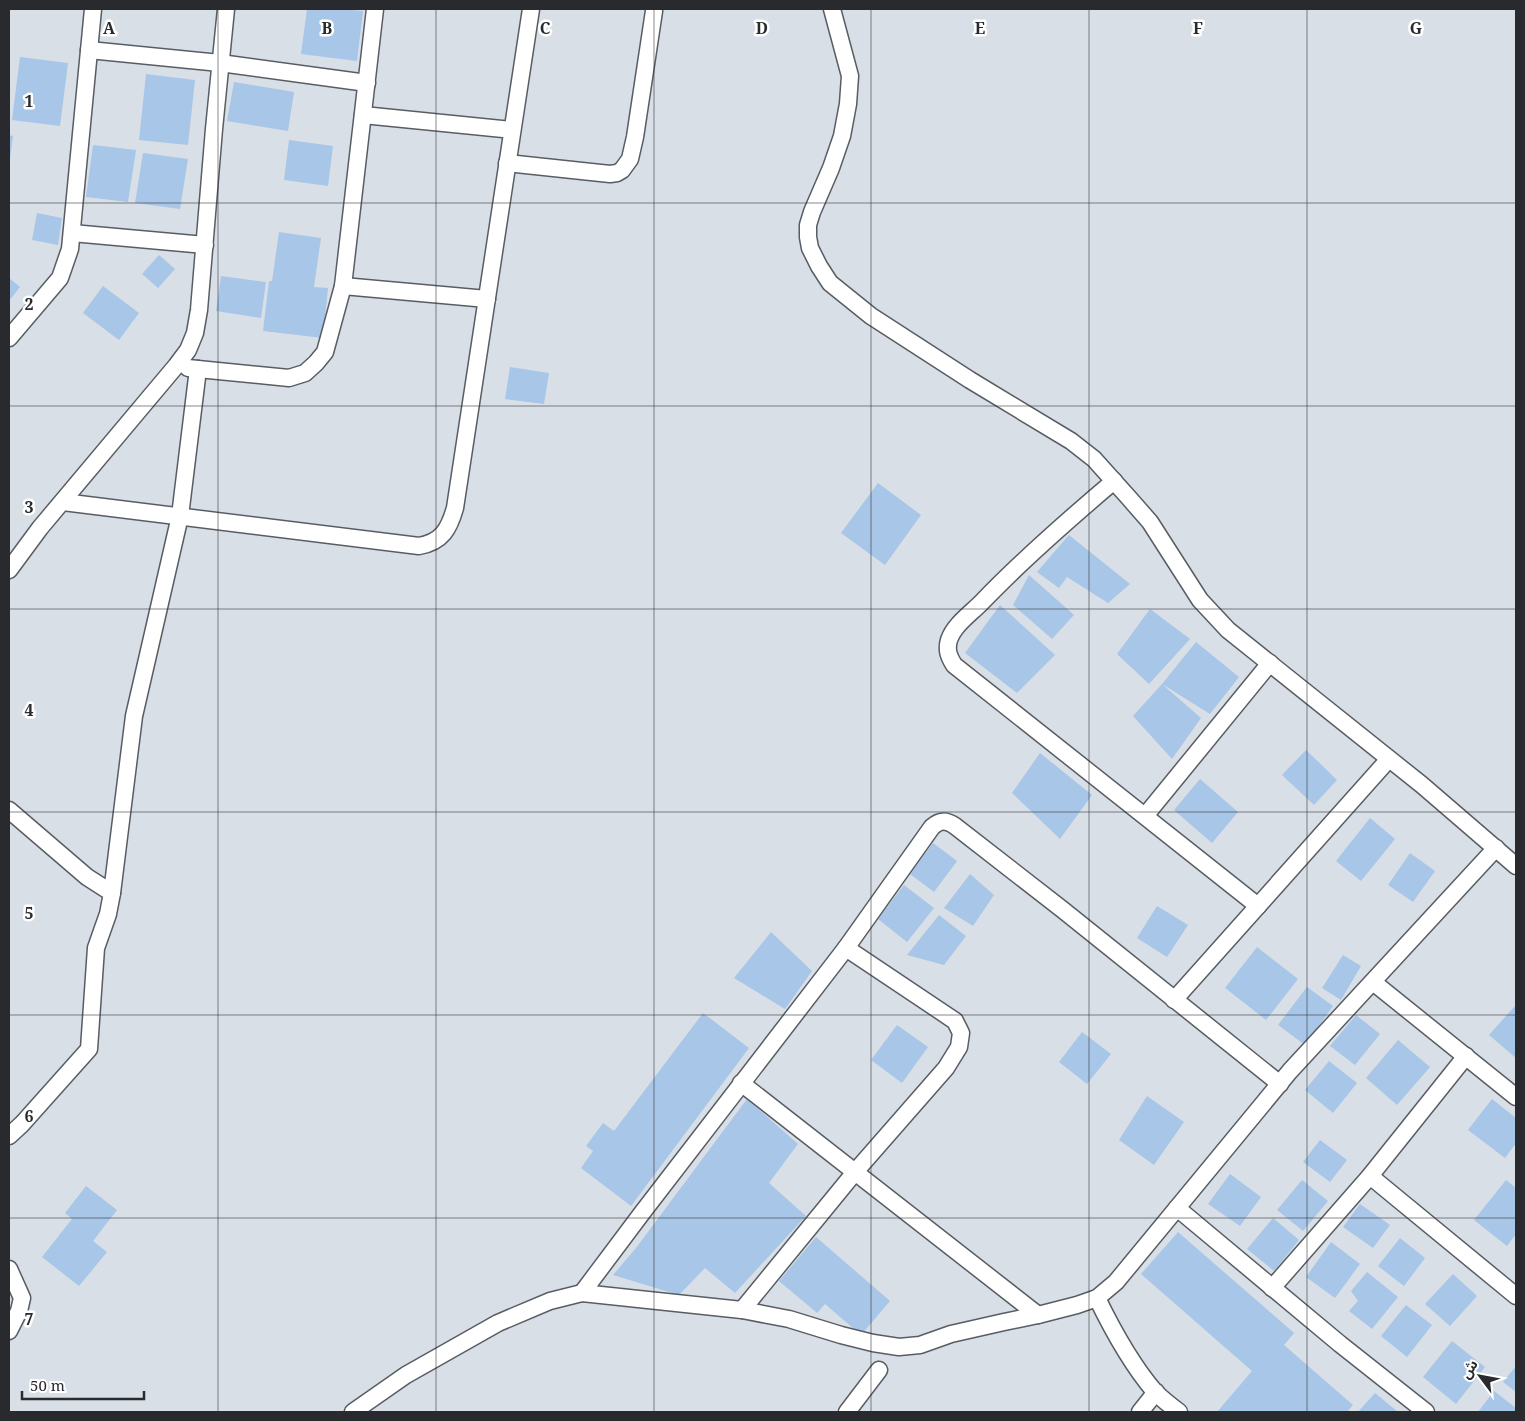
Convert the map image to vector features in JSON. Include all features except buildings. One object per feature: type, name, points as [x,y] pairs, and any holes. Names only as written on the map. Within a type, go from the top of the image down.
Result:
[{"type":"street","points":[[9,338],[60,278],[70,249],[93,9]]},
{"type":"street","points":[[9,570],[40,528],[176,366],[188,350],[195,333],[199,310],[226,9]]},
{"type":"street","points":[[176,366],[289,378],[306,373],[325,352],[343,286],[375,9]]},
{"type":"street","points":[[63,502],[418,546],[429,544],[444,533],[451,522],[455,508],[531,9]]},
{"type":"street","points":[[832,9],[850,76],[848,104],[842,136],[808,225],[810,248],[830,283],[871,316],[1071,441],[1094,458],[1150,522],[1200,600],[1228,630],[1389,759],[1516,866]]},
{"type":"street","points":[[507,163],[610,174],[622,170],[630,159],[635,137],[654,11]]},
{"type":"street","points":[[89,50],[220,63],[367,83]]},
{"type":"street","points":[[363,115],[512,130]]},
{"type":"street","points":[[72,233],[205,244]]},
{"type":"street","points":[[343,286],[487,299]]},
{"type":"street","points":[[9,1136],[89,1049],[96,948],[108,914],[112,893],[134,716],[180,516],[198,369]]},
{"type":"street","points":[[1114,481],[1064,523],[955,629],[947,649],[949,658],[954,665],[1258,906]]},
{"type":"street","points":[[1145,816],[1270,663]]},
{"type":"street","points":[[1174,1000],[1389,759]]},
{"type":"street","points":[[9,810],[87,876],[112,893]]},
{"type":"street","points":[[582,1293],[846,948],[932,827],[940,822],[948,822],[970,838],[1280,1084]]},
{"type":"street","points":[[353,1412],[406,1375],[498,1323],[550,1301],[582,1293],[742,1310],[789,1319],[873,1343],[899,1346],[920,1345],[960,1332],[1038,1315],[1096,1298],[1116,1282],[1280,1084],[1496,848]]},
{"type":"street","points":[[742,1310],[855,1172],[946,1068],[959,1047],[961,1032],[955,1021],[846,948]]},
{"type":"street","points":[[1373,982],[1516,1098]]},
{"type":"street","points":[[1272,1288],[1370,1176],[1466,1056]]},
{"type":"street","points":[[741,1083],[1038,1315]]},
{"type":"street","points":[[1370,1176],[1516,1296]]},
{"type":"street","points":[[1177,1208],[1272,1288],[1426,1412]]},
{"type":"street","points":[[9,1269],[22,1298],[19,1311],[9,1331]]},
{"type":"street","points":[[1096,1298],[1117,1337],[1156,1392],[1179,1412]]},
{"type":"street","points":[[847,1412],[879,1370]]},
{"type":"street","points":[[1140,1412],[1156,1392]]}]
